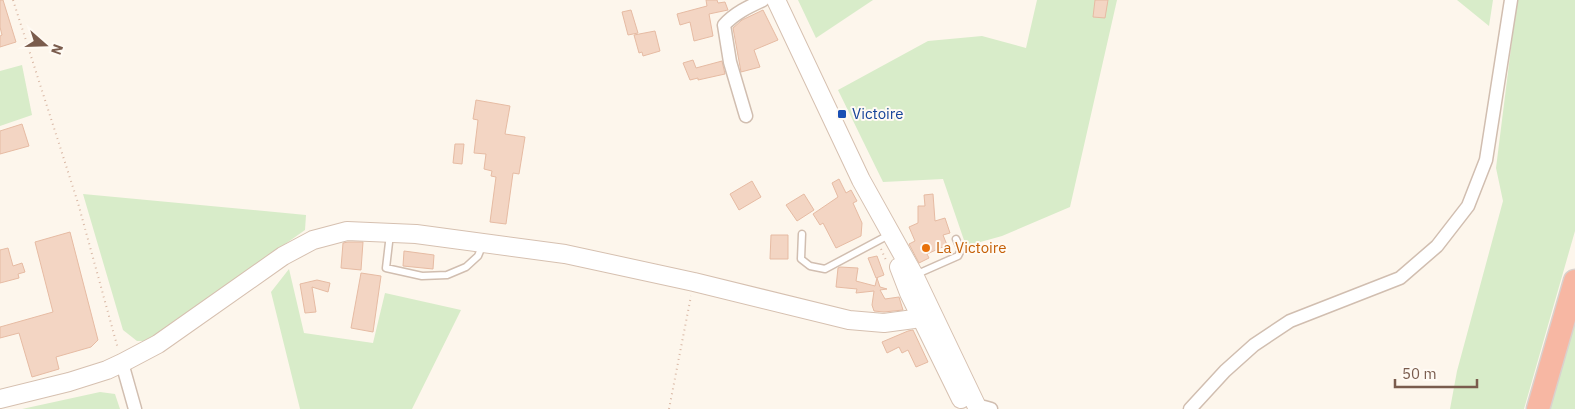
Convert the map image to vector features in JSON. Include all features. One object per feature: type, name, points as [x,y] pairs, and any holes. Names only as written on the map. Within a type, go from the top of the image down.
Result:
[{"type":"highway","points":[[1538,409],[1575,281]]},
{"type":"street","points":[[746,116],[730,62],[724,25],[730,18],[745,8],[764,0]]},
{"type":"street","points":[[776,0],[910,278],[909,293],[920,316],[950,364],[965,409]]},
{"type":"street","points":[[1190,409],[1225,371],[1254,345],[1290,322],[1400,278],[1438,246],[1468,206],[1486,160],[1511,0]]},
{"type":"street","points":[[869,195],[885,237],[910,278],[925,298],[967,405],[978,409],[984,407],[992,409]]},
{"type":"street","points":[[0,399],[69,382],[107,370],[122,363],[158,344],[283,256],[312,240],[348,231],[416,234],[565,254],[694,282],[850,320],[884,323],[914,319],[920,316],[925,298]]},
{"type":"street","points":[[122,363],[135,409]]},
{"type":"lane","points":[[391,233],[386,268],[422,276],[447,275],[466,266],[478,256],[483,243]]},
{"type":"lane","points":[[802,234],[801,258],[810,266],[825,268],[885,237]]},
{"type":"lane","points":[[910,278],[958,256],[961,250],[956,240]]},
{"type":"path","points":[[12,0],[78,203],[122,363]]},
{"type":"path","points":[[669,409],[694,282]]},
{"type":"green space","points":[[798,0],[873,0],[816,38]]},
{"type":"green space","points":[[1037,0],[1117,0],[1070,207],[1002,236],[966,246],[943,179],[883,182],[838,90],[928,41],[982,36],[1026,48]]},
{"type":"green space","points":[[1457,0],[1493,0],[1489,26]]},
{"type":"green space","points":[[1517,0],[1575,0],[1575,231],[1524,409],[1450,409],[1457,371],[1503,201],[1496,168]]},
{"type":"green space","points":[[22,65],[32,115],[0,126],[0,71]]},
{"type":"green space","points":[[83,194],[306,215],[305,230],[148,341],[137,341],[123,330]]},
{"type":"green space","points":[[289,269],[304,333],[373,343],[385,293],[461,310],[412,409],[300,409],[271,292]]},
{"type":"green space","points":[[1575,309],[1575,409],[1545,409]]},
{"type":"green space","points":[[100,392],[115,394],[120,409],[22,409]]},
{"type":"building","points":[[0,0],[3,0],[16,42],[0,47],[0,36],[2,35],[0,27]]},
{"type":"building","points":[[706,0],[717,0],[718,3],[725,2],[728,10],[709,14],[713,36],[694,41],[690,22],[680,25],[677,14],[707,6]]},
{"type":"building","points":[[1095,0],[1108,0],[1105,18],[1093,17]]},
{"type":"building","points":[[631,10],[638,33],[628,35],[622,12]]},
{"type":"building","points":[[763,10],[778,40],[754,50],[760,67],[741,72],[733,28],[742,20]]},
{"type":"building","points":[[655,31],[660,51],[643,56],[642,52],[639,53],[634,35]]},
{"type":"building","points":[[693,60],[696,68],[722,61],[725,74],[690,80],[683,63]]},
{"type":"building","points":[[476,100],[510,106],[505,134],[525,137],[519,174],[513,173],[506,224],[490,222],[496,177],[491,176],[492,171],[484,169],[486,154],[474,153],[478,120],[473,119]]},
{"type":"building","points":[[22,124],[29,146],[0,154],[0,131]]},
{"type":"building","points":[[455,144],[464,144],[462,164],[453,163]]},
{"type":"building","points":[[839,179],[846,193],[851,190],[857,201],[853,203],[862,223],[861,236],[836,248],[823,223],[820,225],[813,214],[838,197],[832,183]]},
{"type":"building","points":[[752,181],[761,197],[739,210],[730,194]]},
{"type":"building","points":[[804,194],[814,210],[797,221],[786,205]]},
{"type":"building","points":[[933,194],[935,221],[945,218],[950,233],[943,235],[947,245],[927,254],[929,258],[919,263],[909,244],[915,241],[909,227],[918,223],[918,206],[925,206],[924,195]]},
{"type":"building","points":[[70,232],[98,340],[91,347],[56,357],[59,369],[32,377],[19,333],[0,338],[0,327],[53,312],[35,242]]},
{"type":"building","points":[[771,235],[788,235],[788,259],[770,259]]},
{"type":"building","points":[[363,242],[361,270],[341,268],[343,243]]},
{"type":"building","points":[[8,248],[13,266],[22,263],[25,272],[18,274],[19,278],[0,283],[0,250]]},
{"type":"building","points":[[404,251],[434,255],[433,269],[403,266]]},
{"type":"building","points":[[877,256],[884,275],[876,278],[868,258]]},
{"type":"building","points":[[838,268],[858,268],[856,281],[875,286],[877,278],[880,287],[887,289],[880,290],[885,299],[899,297],[903,310],[874,311],[872,305],[874,291],[856,293],[857,289],[836,287]]},
{"type":"building","points":[[361,273],[381,276],[373,332],[351,328]]},
{"type":"building","points":[[317,280],[330,283],[328,292],[312,287],[316,312],[305,313],[300,284]]},
{"type":"building","points":[[913,330],[928,362],[916,367],[908,350],[902,353],[899,347],[887,353],[882,342]]},
{"type":"place","name":"Victoire","points":[[842,114]]},
{"type":"place","name":"La Victoire","points":[[926,248]]}]
